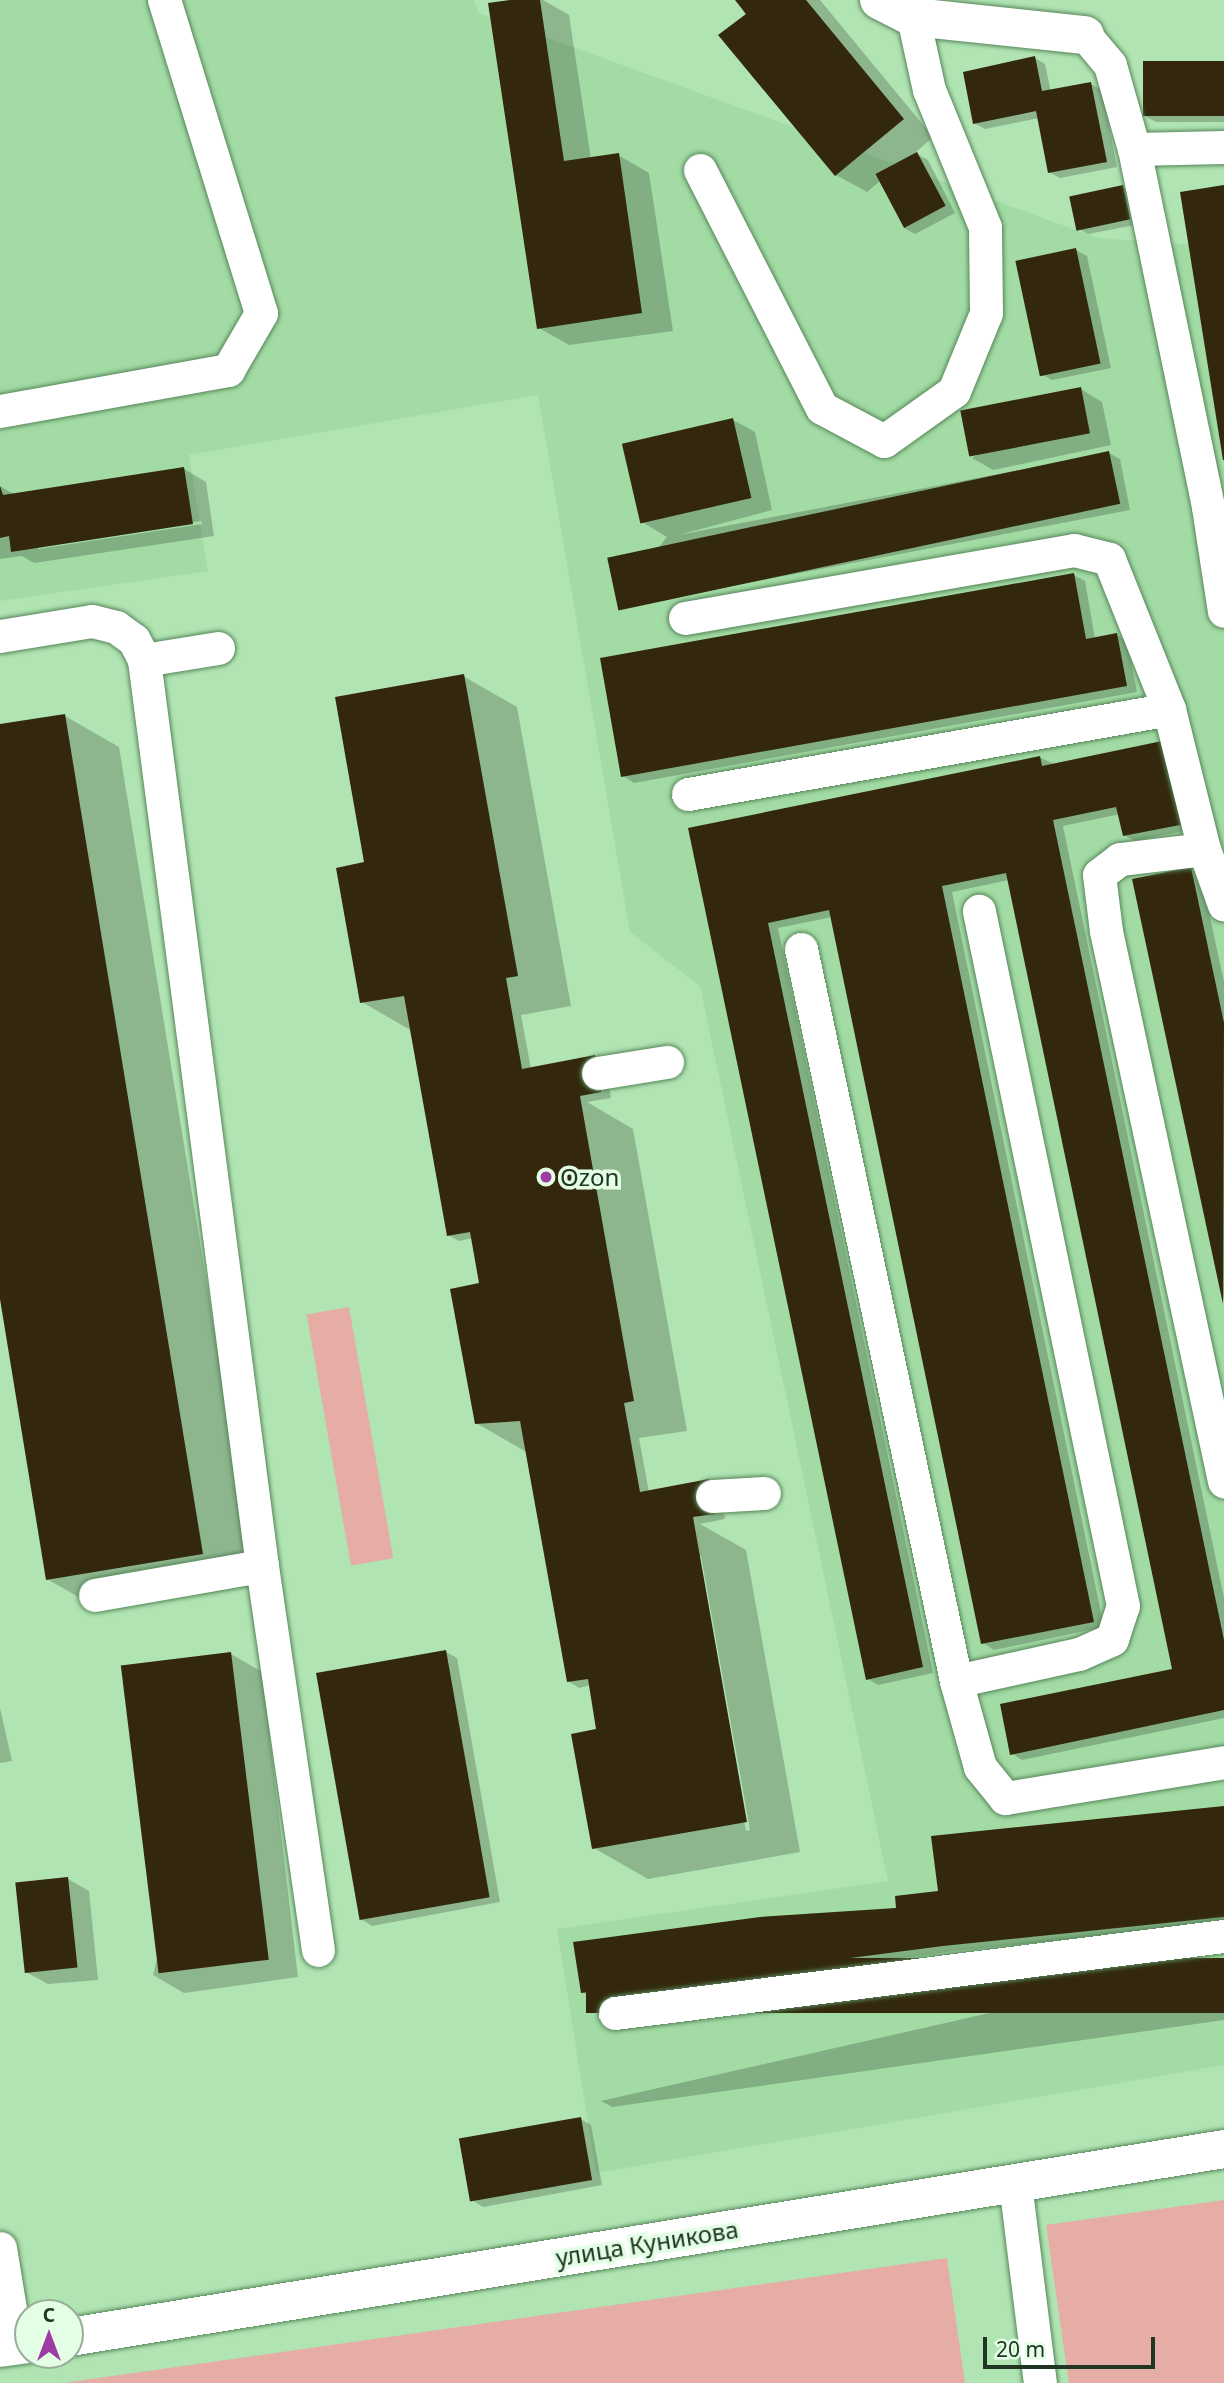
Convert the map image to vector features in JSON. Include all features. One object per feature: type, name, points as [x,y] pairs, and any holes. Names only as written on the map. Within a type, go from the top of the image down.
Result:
[{"type":"street","points":[[880,0],[913,16],[1085,36]]},
{"type":"street","name":"улица Куникова","points":[[84,2335],[1224,2149]]},
{"type":"lane","points":[[0,411],[228,370],[261,313],[164,0]]},
{"type":"lane","points":[[700,170],[822,408],[884,441],[954,391],[986,313],[985,227],[929,90],[913,16]]},
{"type":"lane","points":[[1085,36],[1110,65],[1134,149],[1208,507],[1224,611]]},
{"type":"lane","points":[[1134,149],[1224,147]]},
{"type":"lane","points":[[685,618],[1074,550],[1109,559],[1169,709],[1204,849],[1224,905]]},
{"type":"lane","points":[[0,636],[92,621],[116,626],[134,640],[144,660],[262,1566],[318,1950]]},
{"type":"lane","points":[[144,660],[218,648]]},
{"type":"lane","points":[[688,794],[1169,709]]},
{"type":"lane","points":[[1204,849],[1119,859],[1099,875],[1106,931],[1224,1481]]},
{"type":"lane","points":[[956,1681],[1079,1654],[1112,1639],[1123,1606],[979,911]]},
{"type":"lane","points":[[802,949],[956,1681],[980,1767],[1005,1798],[1224,1762]]},
{"type":"lane","points":[[598,1073],[667,1062]]},
{"type":"lane","points":[[712,1496],[764,1493]]},
{"type":"lane","points":[[95,1595],[262,1566]]},
{"type":"lane","points":[[615,2012],[1224,1936]]},
{"type":"lane","points":[[1015,2183],[1040,2383]]},
{"type":"lane","points":[[0,2248],[14,2339]]},
{"type":"shaded area","points":[[0,0],[474,0],[479,13],[1098,238],[1224,247],[1224,2065],[596,2173],[557,1929],[888,1881],[700,986],[630,932],[538,395],[189,455],[208,571],[0,601]]},
{"type":"shaded area","points":[[349,1307],[393,1558],[351,1566],[307,1314]]},
{"type":"shaded area","points":[[1224,2200],[1224,2383],[1069,2383],[1046,2225]]},
{"type":"shaded area","points":[[947,2258],[965,2383],[63,2383]]},
{"type":"building","points":[[540,0],[564,161],[619,153],[642,313],[537,329],[488,3]]},
{"type":"building","points":[[735,0],[806,0],[904,119],[835,176],[718,35],[746,14]]},
{"type":"building","points":[[1035,56],[1042,91],[1091,82],[1107,162],[1048,173],[1036,111],[973,124],[963,72]]},
{"type":"building","points":[[1143,61],[1224,61],[1224,116],[1143,116]]},
{"type":"building","points":[[917,152],[946,206],[904,228],[876,174]]},
{"type":"building","points":[[1123,185],[1130,219],[1076,231],[1069,196]]},
{"type":"building","points":[[1224,185],[1224,460],[1223,460],[1180,192]]},
{"type":"building","points":[[1076,248],[1101,363],[1040,376],[1015,261]]},
{"type":"building","points":[[1081,387],[1090,433],[969,457],[960,410]]},
{"type":"building","points":[[733,418],[751,498],[640,524],[622,444]]},
{"type":"building","points":[[1109,451],[1120,504],[618,610],[607,558]]},
{"type":"building","points":[[184,467],[193,524],[11,552],[9,536],[0,538],[0,486],[3,495]]},
{"type":"building","points":[[1074,573],[1086,639],[1117,633],[1127,686],[621,777],[600,658]]},
{"type":"building","points":[[464,674],[518,976],[506,978],[522,1069],[595,1055],[601,1092],[580,1096],[634,1401],[624,1403],[640,1492],[709,1479],[715,1514],[693,1517],[747,1822],[592,1849],[571,1734],[596,1729],[588,1679],[567,1682],[520,1421],[475,1424],[450,1289],[479,1283],[470,1232],[447,1236],[404,996],[360,1003],[336,868],[364,862],[335,697]]},
{"type":"building","points":[[65,714],[203,1554],[46,1580],[0,1299],[0,724]]},
{"type":"building","points":[[1167,740],[1185,824],[1123,836],[1116,807],[1053,820],[1224,1640],[1224,1710],[1010,1755],[1000,1704],[1172,1669],[1006,873],[942,886],[1094,1622],[981,1644],[829,910],[768,923],[923,1667],[866,1680],[688,828],[1040,756],[1042,766]]},
{"type":"building","points":[[1191,867],[1224,1023],[1223,1304],[1132,879]]},
{"type":"building","points":[[446,1650],[490,1897],[360,1920],[316,1673]]},
{"type":"building","points":[[231,1652],[269,1960],[159,1973],[121,1666]]},
{"type":"building","points":[[1224,1806],[1224,1917],[943,1946],[581,1993],[573,1942],[760,1917],[896,1908],[895,1896],[938,1891],[931,1836]]},
{"type":"building","points":[[68,1877],[78,1968],[25,1973],[15,1883]]},
{"type":"building","points":[[586,1958],[1224,1958],[1224,2013],[586,2013]]},
{"type":"building","points":[[581,2117],[592,2180],[470,2202],[459,2139]]},
{"type":"place","name":"Ozon","points":[[546,1177]]}]
